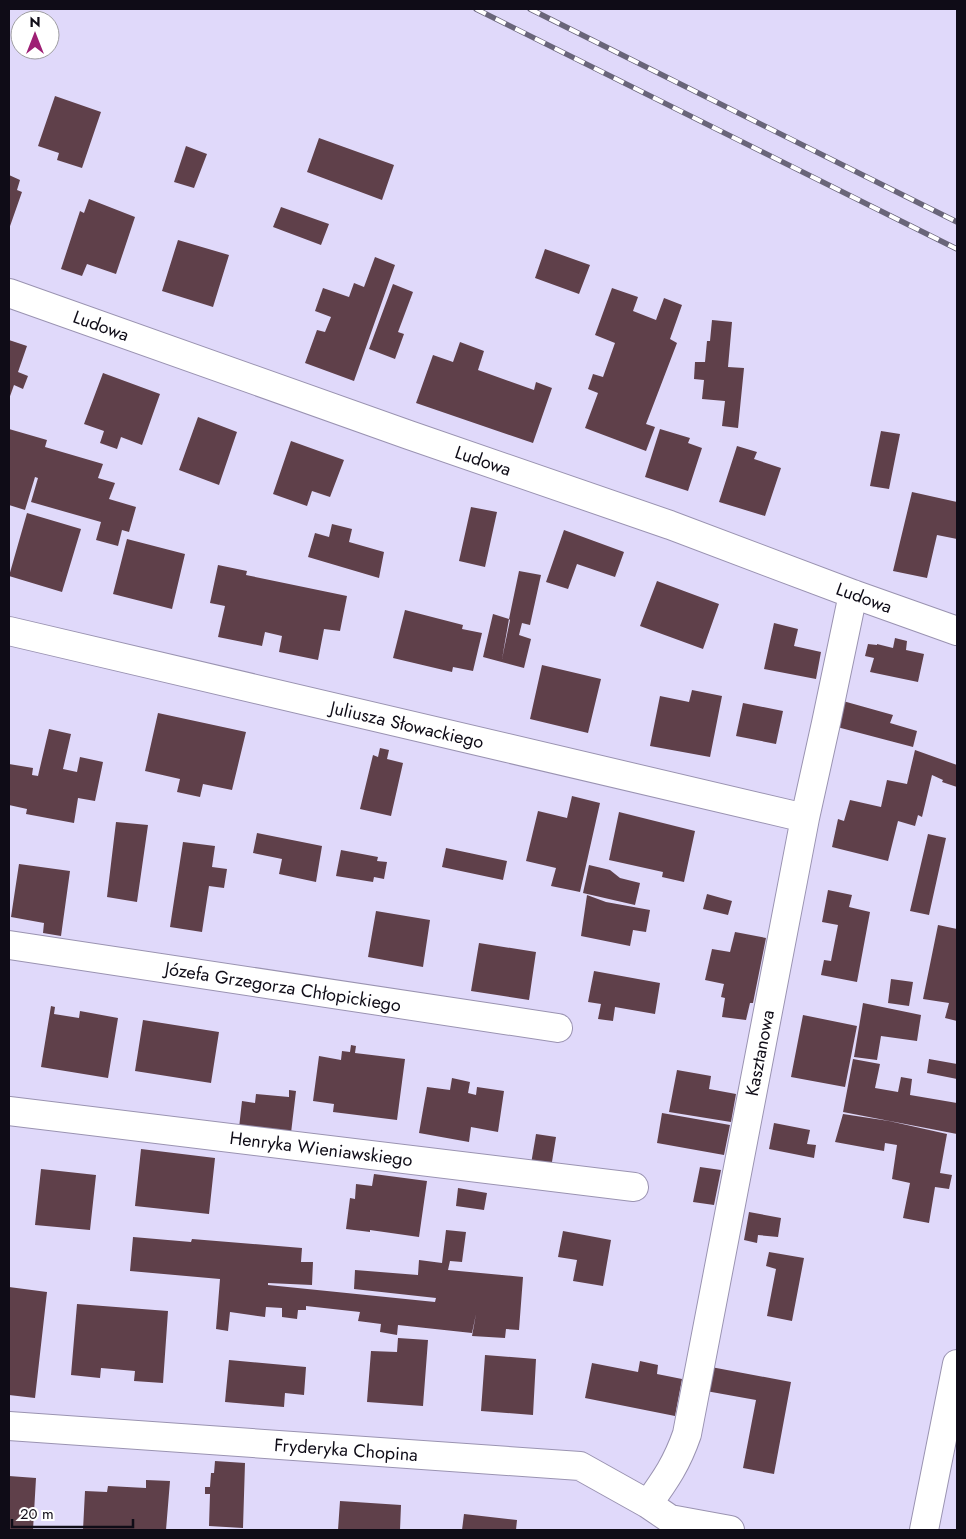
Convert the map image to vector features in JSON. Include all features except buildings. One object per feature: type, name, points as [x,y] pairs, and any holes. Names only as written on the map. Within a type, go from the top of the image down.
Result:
[{"type":"street","name":"Ludowa","points":[[9,293],[409,435],[670,525],[852,594],[957,631]]},
{"type":"street","name":"Kasztanowa","points":[[648,1504],[671,1473],[687,1434],[805,818],[852,594]]},
{"type":"street","name":"Juliusza Słowackiego","points":[[9,631],[805,818]]},
{"type":"street","name":"Józefa Grzegorza Chłopickiego","points":[[9,945],[558,1028]]},
{"type":"street","name":"Henryka Wieniawskiego","points":[[9,1111],[634,1187]]},
{"type":"street","points":[[924,1530],[957,1364]]},
{"type":"street","name":"Fryderyka Chopina","points":[[9,1426],[580,1466],[648,1504],[669,1524]]},
{"type":"street","points":[[669,1524],[730,1530]]},
{"type":"railway","points":[[476,9],[957,249]]},
{"type":"railway","points":[[530,9],[957,222]]}]
